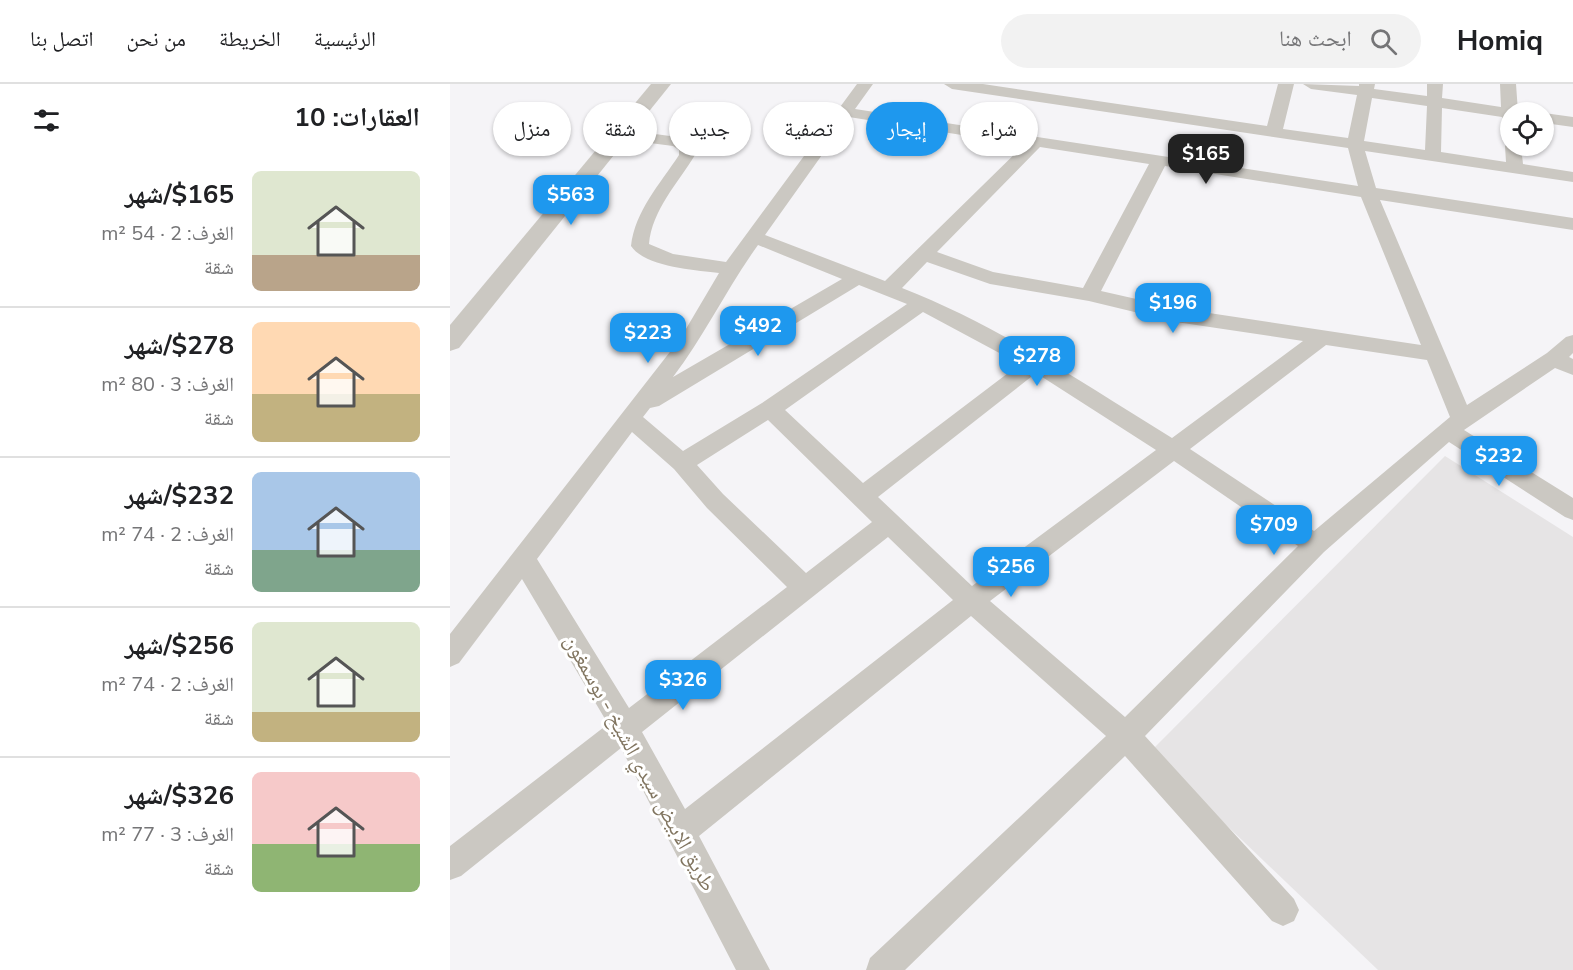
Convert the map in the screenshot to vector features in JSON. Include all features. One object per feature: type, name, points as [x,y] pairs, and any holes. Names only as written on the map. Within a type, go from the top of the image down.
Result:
[{"type":"street","points":[[646,102],[661,84]]},
{"type":"street","points":[[852,102],[865,84]]},
{"type":"street","points":[[952,84],[1045,91],[1274,132],[1573,177]]},
{"type":"street","points":[[1274,132],[1286,84]]},
{"type":"street","points":[[1311,84],[1366,88],[1500,116]]},
{"type":"street","points":[[1433,157],[1435,84]]},
{"type":"street","points":[[1508,84],[1509,102]]},
{"type":"street","points":[[1366,88],[1355,145],[1368,192],[1434,354],[1454,424],[1573,510]]},
{"type":"street","points":[[854,114],[960,129]]},
{"type":"street","points":[[1554,119],[1573,122]]},
{"type":"street","points":[[657,139],[677,142],[687,147],[687,155],[646,219],[639,235],[640,246],[647,252],[672,259],[731,269]]},
{"type":"street","points":[[1038,141],[1573,224]]},
{"type":"street","points":[[450,342],[602,156]]},
{"type":"street","points":[[450,655],[687,344],[731,269],[812,156]]},
{"type":"street","points":[[889,289],[926,255],[1022,156]]},
{"type":"street","points":[[1514,156],[1515,168]]},
{"type":"street","points":[[1089,295],[1160,160]]},
{"type":"street","points":[[754,237],[922,303],[1035,363],[1173,449],[1315,545]]},
{"type":"street","points":[[926,255],[990,278],[1089,295],[1176,315],[1434,354]]},
{"type":"street","points":[[636,412],[857,278]]},
{"type":"street","points":[[682,463],[770,409],[922,303]]},
{"type":"street","points":[[680,832],[971,601],[1321,338]]},
{"type":"street","points":[[882,970],[1126,736],[1315,545],[1454,424],[1564,363],[1573,342]]},
{"type":"street","points":[[863,496],[1035,363]]},
{"type":"street","points":[[770,409],[971,601],[1126,736],[1283,910]]},
{"type":"street","points":[[636,412],[715,501],[806,589]]},
{"type":"street","points":[[450,865],[888,523]]},
{"type":"street","name":"طريق الابيض سيدي الشيخ - بوسمغون","points":[[523,558],[625,727],[752,969]]},
{"type":"shaded area","points":[[1445,456],[1573,537],[1573,970],[1378,970],[1150,752]]}]
